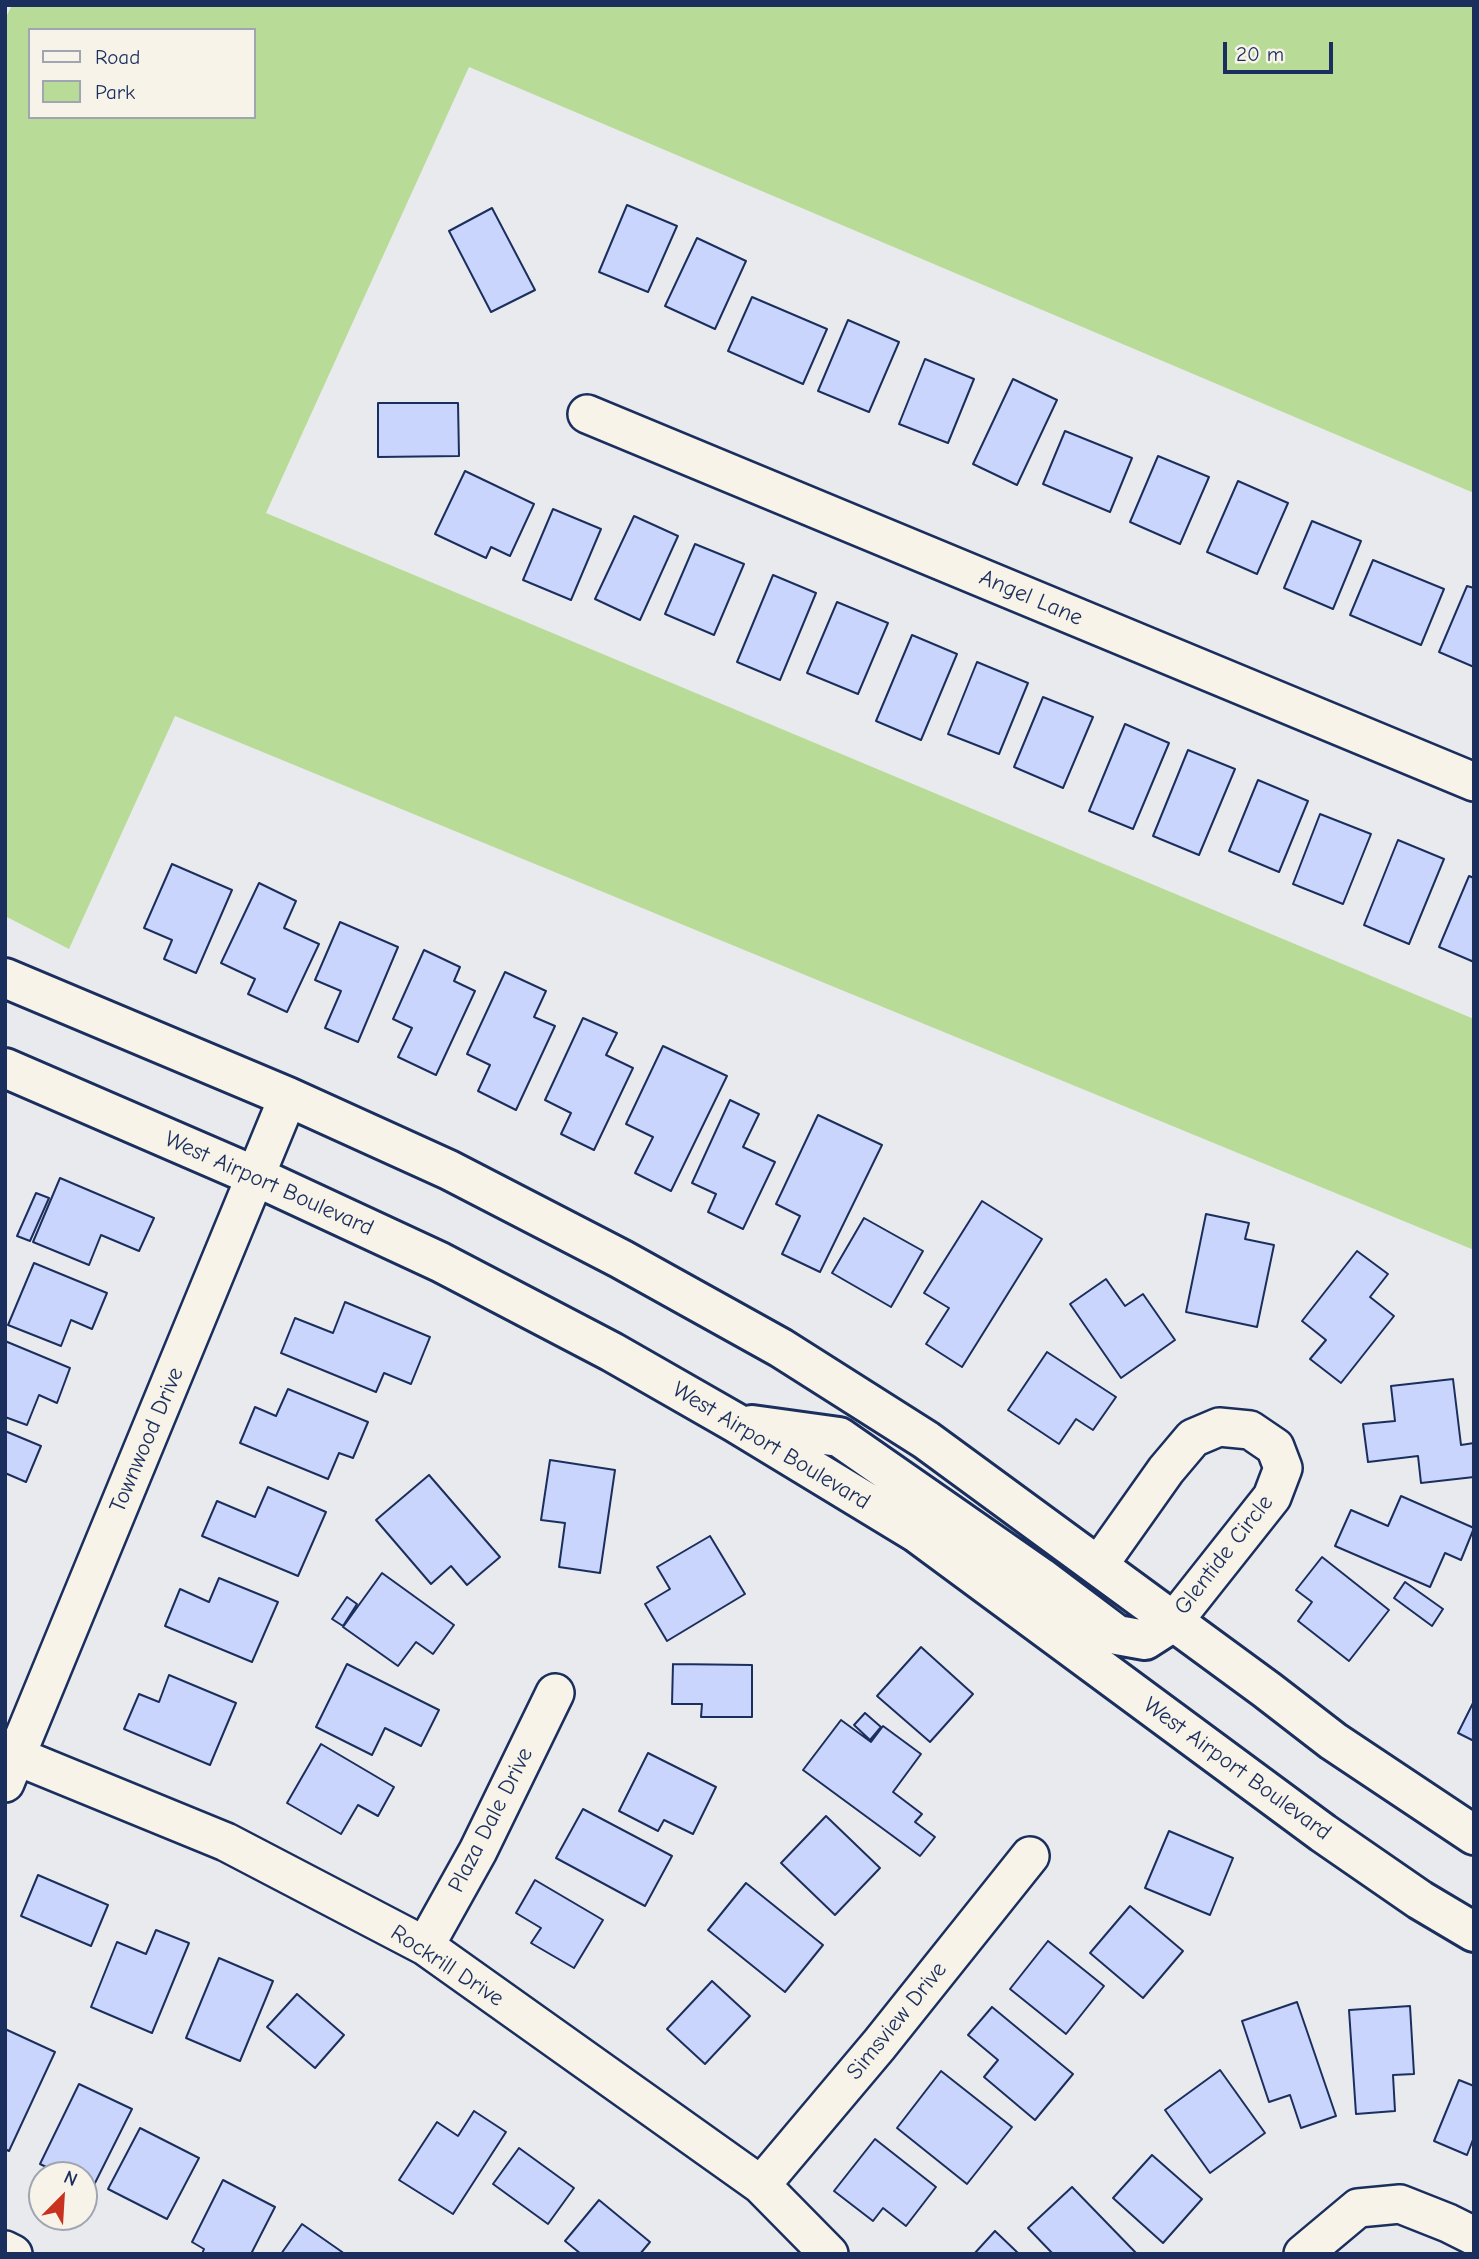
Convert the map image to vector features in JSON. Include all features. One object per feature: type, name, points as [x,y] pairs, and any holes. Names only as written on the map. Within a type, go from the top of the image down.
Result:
[{"type":"main road","points":[[5,978],[288,1097],[449,1170],[621,1259],[780,1348],[926,1440],[1333,1741],[1474,1835]]},
{"type":"main road","name":"West Airport Boulevard","points":[[5,1068],[257,1177],[440,1262],[612,1352],[736,1423],[917,1533],[1323,1833],[1420,1900],[1474,1932]]},
{"type":"main road","points":[[736,1423],[839,1437],[1040,1577],[1117,1635],[1145,1640],[1172,1622]]},
{"type":"street","name":"Angel Lane","points":[[587,414],[1474,782]]},
{"type":"street","name":"Townwood Drive","points":[[11,1770],[288,1097]]},
{"type":"street","name":"Glentide Circle","points":[[1098,1566],[1193,1438],[1219,1426],[1250,1430],[1275,1447],[1283,1468],[1272,1497],[1172,1622]]},
{"type":"street","name":"Plaza Dale Drive","points":[[425,1946],[478,1851],[555,1693]]},
{"type":"street","name":"Rockrill Drive","points":[[11,1770],[226,1842],[425,1946],[761,2185],[829,2254]]},
{"type":"street","name":"Simsview Drive","points":[[761,2185],[879,2045],[1030,1856]]},
{"type":"street","points":[[1303,2254],[1358,2208],[1400,2204],[1474,2236]]},
{"type":"street","points":[[5,2250],[13,2254]]},
{"type":"green space","points":[[12,5],[1474,5],[1474,493],[469,67],[266,513],[1474,1019],[1474,1250],[175,716],[69,949],[5,916],[5,19]]},
{"type":"building","points":[[627,205],[677,226],[648,292],[599,272]]},
{"type":"building","points":[[492,208],[535,290],[491,312],[449,231]]},
{"type":"building","points":[[697,238],[746,261],[715,329],[665,306]]},
{"type":"building","points":[[752,297],[827,329],[803,384],[728,351]]},
{"type":"building","points":[[848,320],[899,342],[869,412],[818,391]]},
{"type":"building","points":[[925,359],[974,379],[948,443],[899,424]]},
{"type":"building","points":[[1013,379],[1057,400],[1017,485],[973,464]]},
{"type":"building","points":[[378,403],[458,403],[459,456],[378,457]]},
{"type":"building","points":[[1065,431],[1132,458],[1110,512],[1043,484]]},
{"type":"building","points":[[1158,456],[1209,477],[1180,544],[1130,522]]},
{"type":"building","points":[[465,471],[534,504],[510,556],[491,547],[486,558],[435,534]]},
{"type":"building","points":[[1238,481],[1288,503],[1257,574],[1207,552]]},
{"type":"building","points":[[553,509],[601,529],[571,600],[523,580]]},
{"type":"building","points":[[634,516],[678,536],[640,620],[595,599]]},
{"type":"building","points":[[1312,521],[1361,541],[1333,609],[1284,588]]},
{"type":"building","points":[[695,544],[744,564],[714,635],[665,614]]},
{"type":"building","points":[[1373,560],[1444,589],[1421,645],[1350,615]]},
{"type":"building","points":[[773,575],[816,593],[780,680],[737,662]]},
{"type":"building","points":[[1467,586],[1474,588],[1474,667],[1439,652]]},
{"type":"building","points":[[837,602],[888,623],[858,694],[807,673]]},
{"type":"building","points":[[912,635],[957,654],[921,740],[876,721]]},
{"type":"building","points":[[977,662],[1028,683],[999,754],[948,734]]},
{"type":"building","points":[[1043,697],[1093,717],[1063,788],[1014,767]]},
{"type":"building","points":[[1125,724],[1169,743],[1133,829],[1089,811]]},
{"type":"building","points":[[1188,750],[1235,769],[1199,855],[1153,836]]},
{"type":"building","points":[[1258,780],[1308,801],[1279,872],[1229,851]]},
{"type":"building","points":[[1320,814],[1371,834],[1343,904],[1293,884]]},
{"type":"building","points":[[1398,840],[1444,859],[1409,944],[1364,925]]},
{"type":"building","points":[[172,864],[232,890],[196,973],[164,959],[172,940],[144,928]]},
{"type":"building","points":[[1469,876],[1474,878],[1474,962],[1439,947]]},
{"type":"building","points":[[259,883],[296,901],[284,928],[319,944],[287,1012],[248,994],[255,979],[221,963]]},
{"type":"building","points":[[340,922],[398,947],[358,1042],[325,1028],[341,991],[315,980]]},
{"type":"building","points":[[424,950],[460,967],[454,981],[475,991],[436,1075],[398,1057],[412,1028],[393,1019]]},
{"type":"building","points":[[505,972],[546,991],[534,1017],[555,1026],[516,1110],[478,1091],[490,1065],[467,1054]]},
{"type":"building","points":[[583,1018],[617,1033],[606,1055],[633,1068],[594,1150],[561,1134],[571,1113],[545,1100]]},
{"type":"building","points":[[663,1046],[727,1076],[671,1191],[635,1173],[653,1137],[626,1124]]},
{"type":"building","points":[[730,1100],[759,1114],[743,1147],[775,1162],[743,1229],[708,1212],[716,1194],[692,1183]]},
{"type":"building","points":[[818,1115],[882,1145],[820,1272],[782,1254],[800,1216],[776,1204]]},
{"type":"building","points":[[60,1178],[154,1218],[139,1251],[101,1235],[89,1265],[33,1242]]},
{"type":"building","points":[[36,1193],[49,1198],[30,1241],[17,1236]]},
{"type":"building","points":[[982,1201],[1042,1239],[962,1367],[926,1344],[949,1308],[924,1293]]},
{"type":"building","points":[[1206,1214],[1249,1223],[1245,1239],[1274,1245],[1257,1327],[1186,1312]]},
{"type":"building","points":[[864,1218],[923,1251],[891,1307],[832,1273]]},
{"type":"building","points":[[1357,1251],[1388,1274],[1370,1297],[1394,1316],[1341,1383],[1310,1359],[1326,1340],[1302,1321]]},
{"type":"building","points":[[34,1263],[107,1293],[92,1329],[71,1320],[61,1346],[8,1325]]},
{"type":"building","points":[[1106,1279],[1125,1306],[1143,1294],[1175,1340],[1121,1378],[1070,1304]]},
{"type":"building","points":[[345,1302],[430,1337],[411,1384],[384,1373],[376,1392],[281,1353],[295,1318],[333,1333]]},
{"type":"building","points":[[5,1341],[70,1368],[57,1403],[39,1395],[27,1425],[5,1417]]},
{"type":"building","points":[[1047,1352],[1116,1397],[1093,1430],[1076,1419],[1059,1444],[1008,1410]]},
{"type":"building","points":[[1453,1379],[1461,1445],[1474,1443],[1474,1477],[1421,1483],[1418,1456],[1368,1462],[1363,1424],[1395,1421],[1391,1386]]},
{"type":"building","points":[[288,1389],[368,1422],[353,1458],[339,1453],[328,1479],[240,1443],[255,1407],[276,1416]]},
{"type":"building","points":[[5,1431],[41,1446],[26,1482],[5,1473]]},
{"type":"building","points":[[550,1460],[615,1470],[600,1573],[559,1567],[565,1523],[541,1520]]},
{"type":"building","points":[[429,1475],[500,1557],[467,1585],[451,1566],[431,1584],[376,1520]]},
{"type":"building","points":[[268,1487],[326,1512],[298,1576],[202,1536],[217,1501],[255,1517]]},
{"type":"building","points":[[1401,1496],[1474,1528],[1461,1560],[1445,1553],[1430,1587],[1335,1546],[1351,1510],[1388,1526]]},
{"type":"building","points":[[710,1536],[745,1594],[667,1641],[645,1604],[670,1589],[657,1567]]},
{"type":"building","points":[[1322,1557],[1389,1610],[1349,1661],[1298,1621],[1312,1602],[1296,1590]]},
{"type":"building","points":[[382,1573],[454,1625],[433,1654],[416,1642],[398,1666],[343,1627]]},
{"type":"building","points":[[219,1578],[278,1602],[252,1662],[165,1626],[180,1589],[209,1602]]},
{"type":"building","points":[[1405,1582],[1443,1609],[1432,1626],[1394,1598]]},
{"type":"building","points":[[347,1597],[357,1604],[343,1626],[332,1619]]},
{"type":"building","points":[[921,1647],[973,1694],[930,1742],[877,1696]]},
{"type":"building","points":[[347,1664],[439,1710],[421,1746],[385,1728],[372,1755],[316,1727]]},
{"type":"building","points":[[673,1664],[752,1665],[752,1717],[701,1717],[702,1704],[672,1704]]},
{"type":"building","points":[[169,1675],[236,1703],[210,1765],[124,1729],[139,1694],[159,1702]]},
{"type":"building","points":[[1474,1701],[1474,1741],[1458,1733]]},
{"type":"building","points":[[865,1713],[881,1727],[870,1740],[854,1725]]},
{"type":"building","points":[[841,1720],[871,1742],[883,1726],[921,1754],[893,1792],[922,1814],[915,1822],[935,1837],[920,1856],[803,1770]]},
{"type":"building","points":[[321,1744],[394,1787],[378,1816],[358,1805],[341,1834],[287,1803]]},
{"type":"building","points":[[648,1753],[716,1787],[693,1834],[664,1820],[658,1831],[619,1811]]},
{"type":"building","points":[[583,1809],[672,1856],[645,1906],[556,1858]]},
{"type":"building","points":[[826,1816],[880,1868],[835,1915],[781,1863]]},
{"type":"building","points":[[1169,1831],[1233,1858],[1210,1915],[1145,1888]]},
{"type":"building","points":[[38,1875],[108,1905],[91,1946],[21,1916]]},
{"type":"building","points":[[535,1880],[603,1920],[574,1968],[531,1943],[541,1928],[516,1913]]},
{"type":"building","points":[[746,1883],[823,1945],[785,1992],[708,1930]]},
{"type":"building","points":[[1130,1906],[1183,1951],[1143,1998],[1090,1953]]},
{"type":"building","points":[[156,1930],[189,1943],[152,2033],[91,2007],[117,1942],[146,1954]]},
{"type":"building","points":[[1048,1941],[1104,1986],[1066,2034],[1010,1989]]},
{"type":"building","points":[[219,1958],[273,1981],[240,2061],[186,2038]]},
{"type":"building","points":[[712,1981],[750,2016],[705,2064],[667,2029]]},
{"type":"building","points":[[297,1994],[344,2035],[315,2068],[267,2027]]},
{"type":"building","points":[[1297,2002],[1336,2116],[1301,2128],[1290,2095],[1269,2102],[1242,2021]]},
{"type":"building","points":[[1410,2006],[1414,2074],[1393,2075],[1395,2111],[1356,2114],[1349,2010]]},
{"type":"building","points":[[992,2007],[1073,2074],[1035,2120],[984,2077],[998,2060],[968,2035]]},
{"type":"building","points":[[5,2029],[55,2052],[9,2151],[5,2149]]},
{"type":"building","points":[[1220,2070],[1265,2133],[1210,2173],[1165,2110]]},
{"type":"building","points":[[941,2071],[1012,2127],[967,2184],[897,2128]]},
{"type":"building","points":[[1459,2080],[1474,2086],[1474,2137],[1467,2155],[1434,2141]]},
{"type":"building","points":[[79,2084],[132,2109],[98,2177],[98,2161],[41,2161]]},
{"type":"building","points":[[474,2111],[506,2132],[453,2214],[399,2180],[437,2122],[458,2136]]},
{"type":"building","points":[[140,2128],[199,2158],[167,2219],[108,2189]]},
{"type":"building","points":[[875,2139],[936,2187],[906,2226],[883,2208],[873,2221],[834,2191]]},
{"type":"building","points":[[519,2148],[574,2188],[548,2224],[493,2184]]},
{"type":"building","points":[[1152,2155],[1202,2199],[1163,2243],[1113,2198]]},
{"type":"building","points":[[223,2180],[275,2207],[251,2254],[202,2254],[204,2249],[192,2242]]},
{"type":"building","points":[[1072,2187],[1137,2254],[1053,2254],[1028,2228]]},
{"type":"building","points":[[599,2200],[650,2242],[640,2254],[581,2254],[565,2241]]},
{"type":"building","points":[[302,2224],[345,2254],[281,2254]]},
{"type":"building","points":[[995,2231],[1019,2254],[974,2254]]}]
